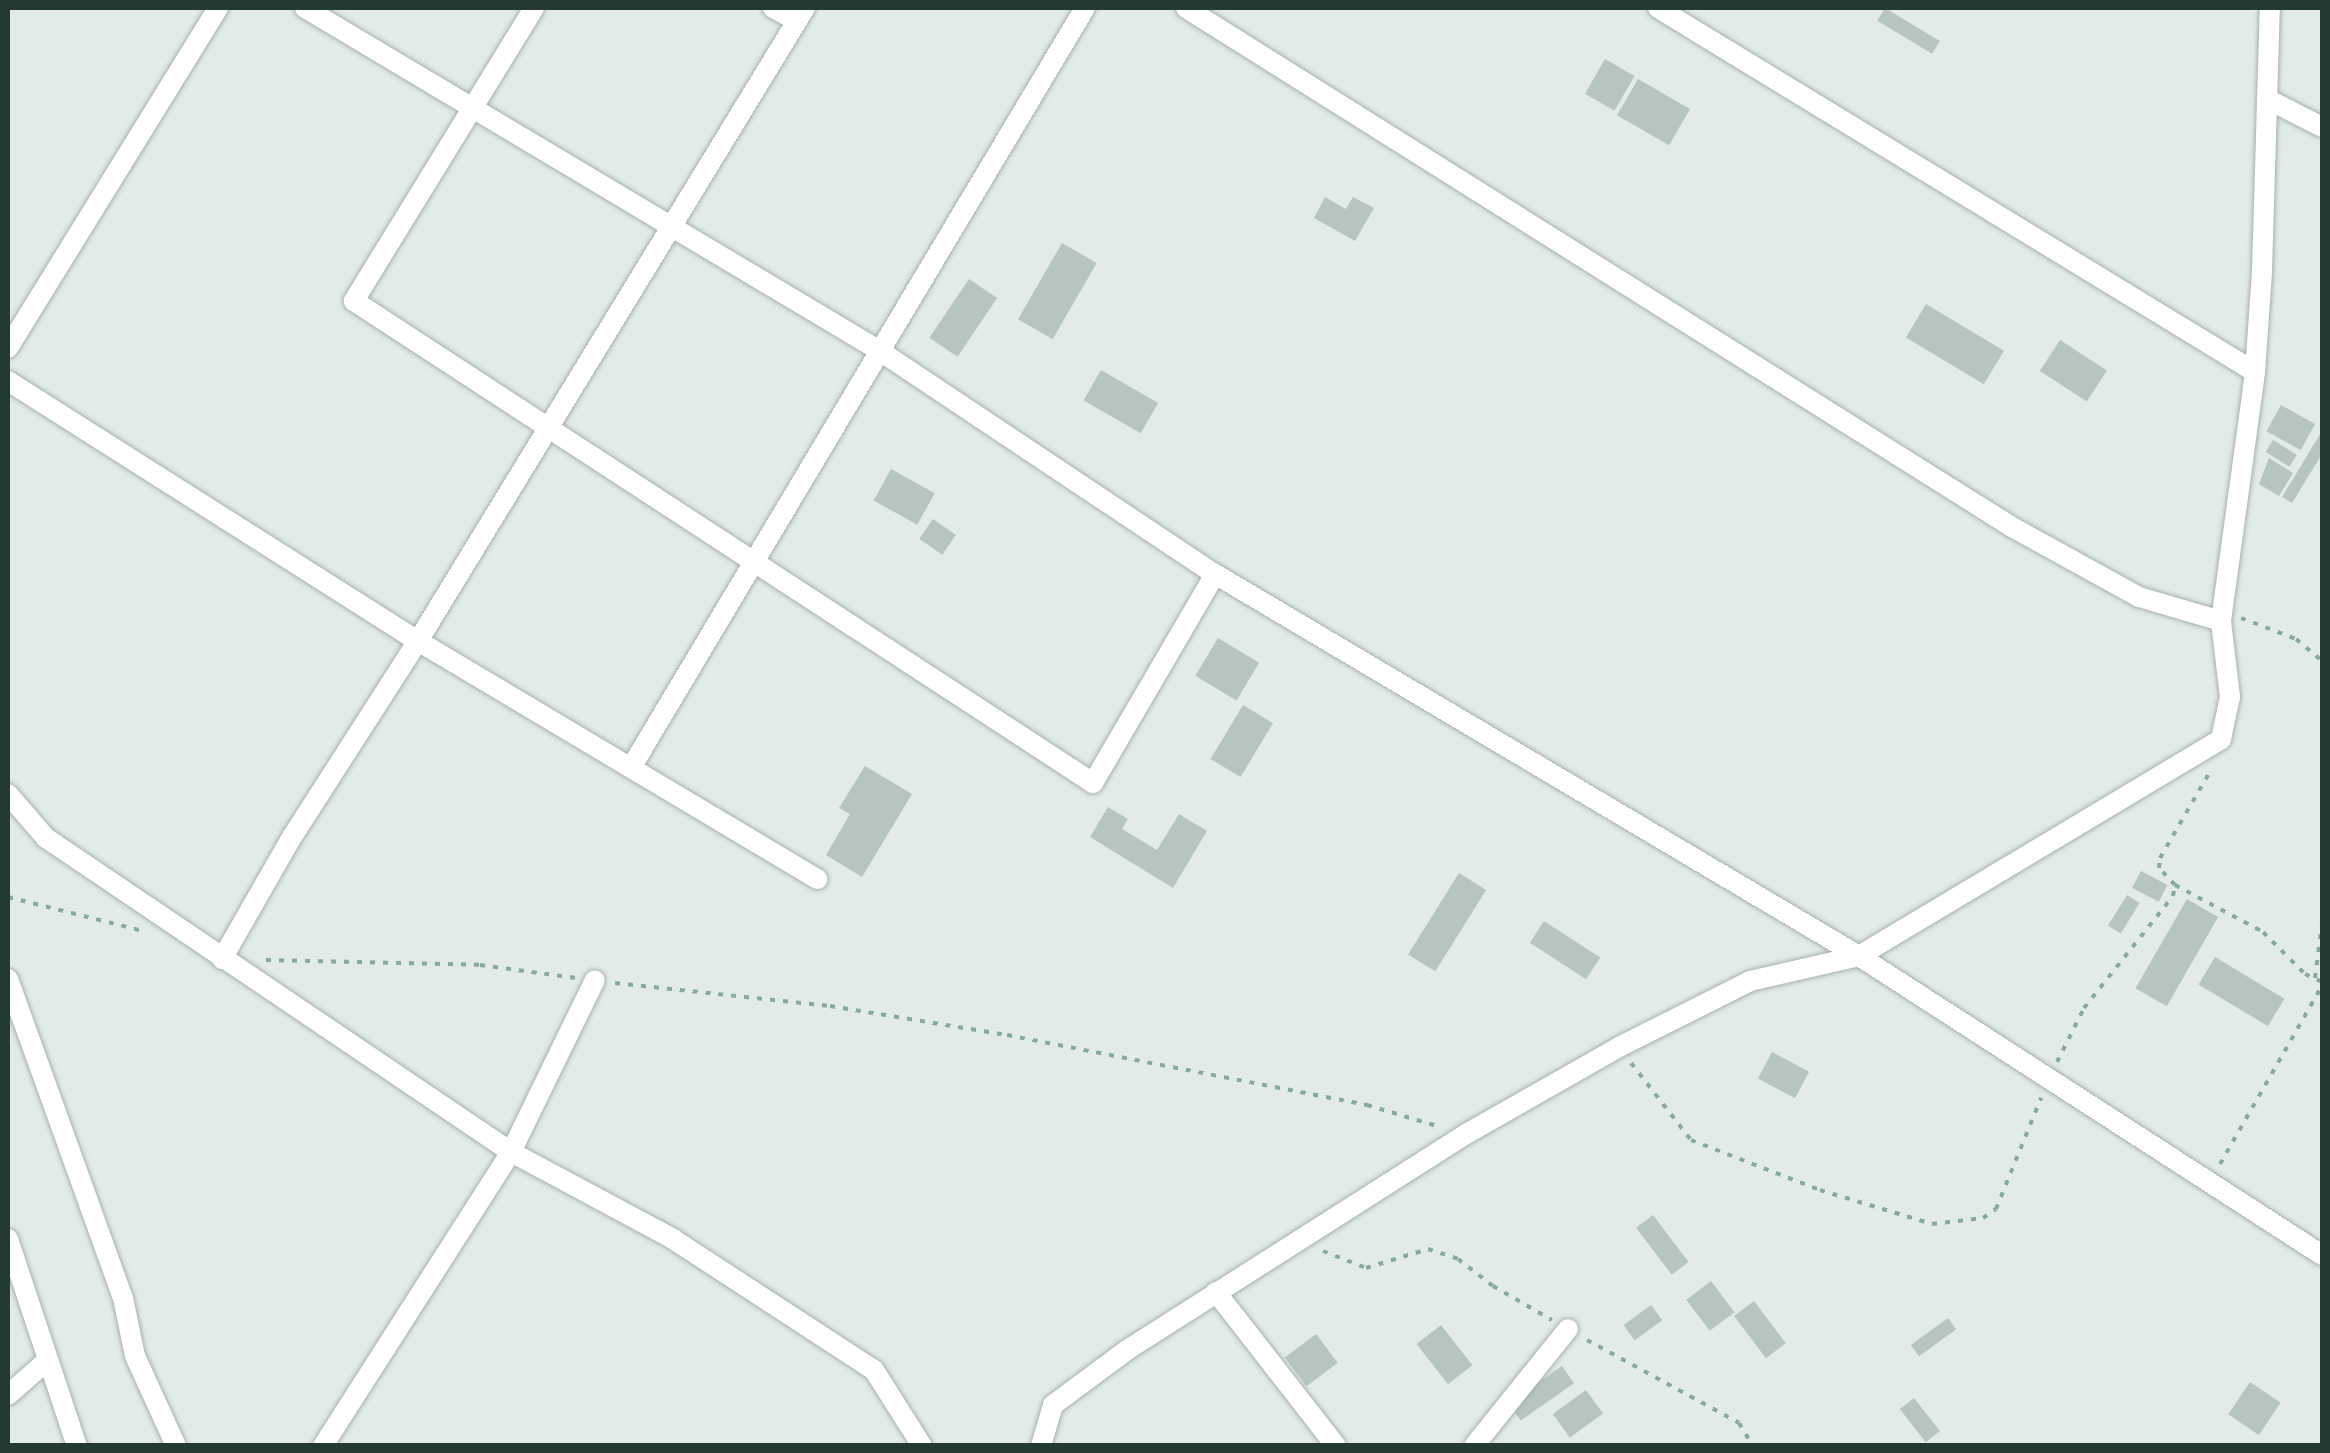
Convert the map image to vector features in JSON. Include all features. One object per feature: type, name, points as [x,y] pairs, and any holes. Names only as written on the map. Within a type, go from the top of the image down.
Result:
[{"type":"street","points":[[8,348],[218,8]]},
{"type":"street","points":[[305,8],[673,224],[880,351],[1215,574],[1859,956],[2322,1254]]},
{"type":"street","points":[[534,8],[354,301],[1093,783],[1215,574]]},
{"type":"street","points":[[222,959],[292,837],[418,641],[801,14],[773,8]]},
{"type":"street","points":[[632,766],[1084,8]]},
{"type":"street","points":[[1186,8],[2012,527],[2138,597],[2222,616]]},
{"type":"street","points":[[1658,8],[2254,372]]},
{"type":"street","points":[[1041,1446],[1053,1405],[1216,1292],[1466,1134],[1618,1047],[1750,981],[1859,956],[2220,739],[2230,697],[2222,616],[2254,372],[2270,8]]},
{"type":"street","points":[[2267,100],[2322,128]]},
{"type":"street","points":[[8,381],[418,641],[817,879]]},
{"type":"street","points":[[8,794],[46,838],[511,1152],[673,1239],[874,1370],[922,1446]]},
{"type":"street","points":[[8,979],[124,1298],[134,1356],[176,1446]]},
{"type":"street","points":[[323,1446],[511,1152],[596,980]]},
{"type":"street","points":[[8,1240],[78,1446]]},
{"type":"street","points":[[1216,1292],[1336,1446]]},
{"type":"street","points":[[1474,1446],[1568,1329]]},
{"type":"street","points":[[8,1395],[48,1360]]},
{"type":"path","points":[[2222,616],[2296,638],[2322,661]]},
{"type":"path","points":[[2209,1182],[2322,984],[2263,932],[2175,884],[2159,868],[2160,858],[2216,761],[2220,739]]},
{"type":"path","points":[[1618,1047],[1692,1140],[1820,1190],[1932,1224],[1983,1218],[1996,1209],[2049,1079],[2084,1008],[2174,896],[2175,884]]},
{"type":"path","points":[[8,896],[153,934]]},
{"type":"path","points":[[2316,978],[2322,923]]},
{"type":"path","points":[[262,960],[480,966],[830,1006],[1007,1035],[1366,1105],[1466,1134]]},
{"type":"path","points":[[1306,1233],[1319,1248],[1344,1262],[1366,1268],[1428,1249],[1458,1259],[1492,1286],[1739,1423],[1753,1446]]},
{"type":"building","points":[[1885,8],[1940,41],[1932,54],[1877,21]]},
{"type":"building","points":[[1605,59],[1634,76],[1614,111],[1585,94]]},
{"type":"building","points":[[1638,79],[1690,109],[1669,145],[1617,115]]},
{"type":"building","points":[[1325,197],[1346,209],[1353,197],[1374,208],[1355,241],[1314,218]]},
{"type":"building","points":[[1062,243],[1097,263],[1053,339],[1018,319]]},
{"type":"building","points":[[969,279],[997,298],[957,357],[929,338]]},
{"type":"building","points":[[1926,304],[2004,351],[1984,384],[1906,337]]},
{"type":"building","points":[[2060,340],[2107,370],[2087,402],[2040,371]]},
{"type":"building","points":[[1101,370],[1158,403],[1141,433],[1084,400]]},
{"type":"building","points":[[2281,405],[2315,424],[2301,450],[2266,431]]},
{"type":"building","points":[[2322,431],[2322,454],[2292,503],[2282,497]]},
{"type":"building","points":[[2273,440],[2297,455],[2289,467],[2266,452]]},
{"type":"building","points":[[2269,458],[2293,473],[2279,496],[2259,484]]},
{"type":"building","points":[[891,469],[935,493],[917,525],[874,500]]},
{"type":"building","points":[[933,519],[956,535],[942,555],[919,539]]},
{"type":"building","points":[[1218,638],[1259,663],[1236,700],[1195,676]]},
{"type":"building","points":[[1243,705],[1273,723],[1241,777],[1211,759]]},
{"type":"building","points":[[865,766],[912,794],[862,877],[826,855],[850,814],[839,808]]},
{"type":"building","points":[[1108,807],[1128,819],[1122,829],[1157,850],[1179,814],[1207,831],[1173,888],[1090,837]]},
{"type":"building","points":[[2141,871],[2167,885],[2159,902],[2132,888]]},
{"type":"building","points":[[1459,873],[1486,890],[1435,971],[1408,954]]},
{"type":"building","points":[[2127,895],[2140,903],[2121,933],[2108,926]]},
{"type":"building","points":[[2187,899],[2218,917],[2167,1006],[2136,988]]},
{"type":"building","points":[[1544,921],[1600,957],[1586,979],[1530,943]]},
{"type":"building","points":[[2215,957],[2284,999],[2268,1026],[2199,984]]},
{"type":"building","points":[[1772,1052],[1809,1072],[1795,1098],[1758,1078]]},
{"type":"building","points":[[1653,1215],[1689,1262],[1672,1275],[1636,1228]]},
{"type":"building","points":[[1711,1281],[1734,1312],[1710,1331],[1686,1300]]},
{"type":"building","points":[[1754,1301],[1786,1343],[1766,1358],[1734,1316]]},
{"type":"building","points":[[1651,1305],[1662,1320],[1635,1340],[1623,1325]]},
{"type":"building","points":[[1948,1318],[1956,1329],[1919,1356],[1911,1345]]},
{"type":"building","points":[[1441,1325],[1472,1365],[1448,1384],[1417,1344]]},
{"type":"building","points":[[1316,1334],[1338,1363],[1307,1386],[1285,1357]]},
{"type":"building","points":[[1562,1366],[1574,1383],[1521,1420],[1509,1403]]},
{"type":"building","points":[[2250,1382],[2281,1403],[2259,1435],[2228,1414]]},
{"type":"building","points":[[1586,1390],[1603,1413],[1570,1438],[1553,1414]]},
{"type":"building","points":[[1914,1398],[1940,1431],[1926,1442],[1900,1409]]}]
